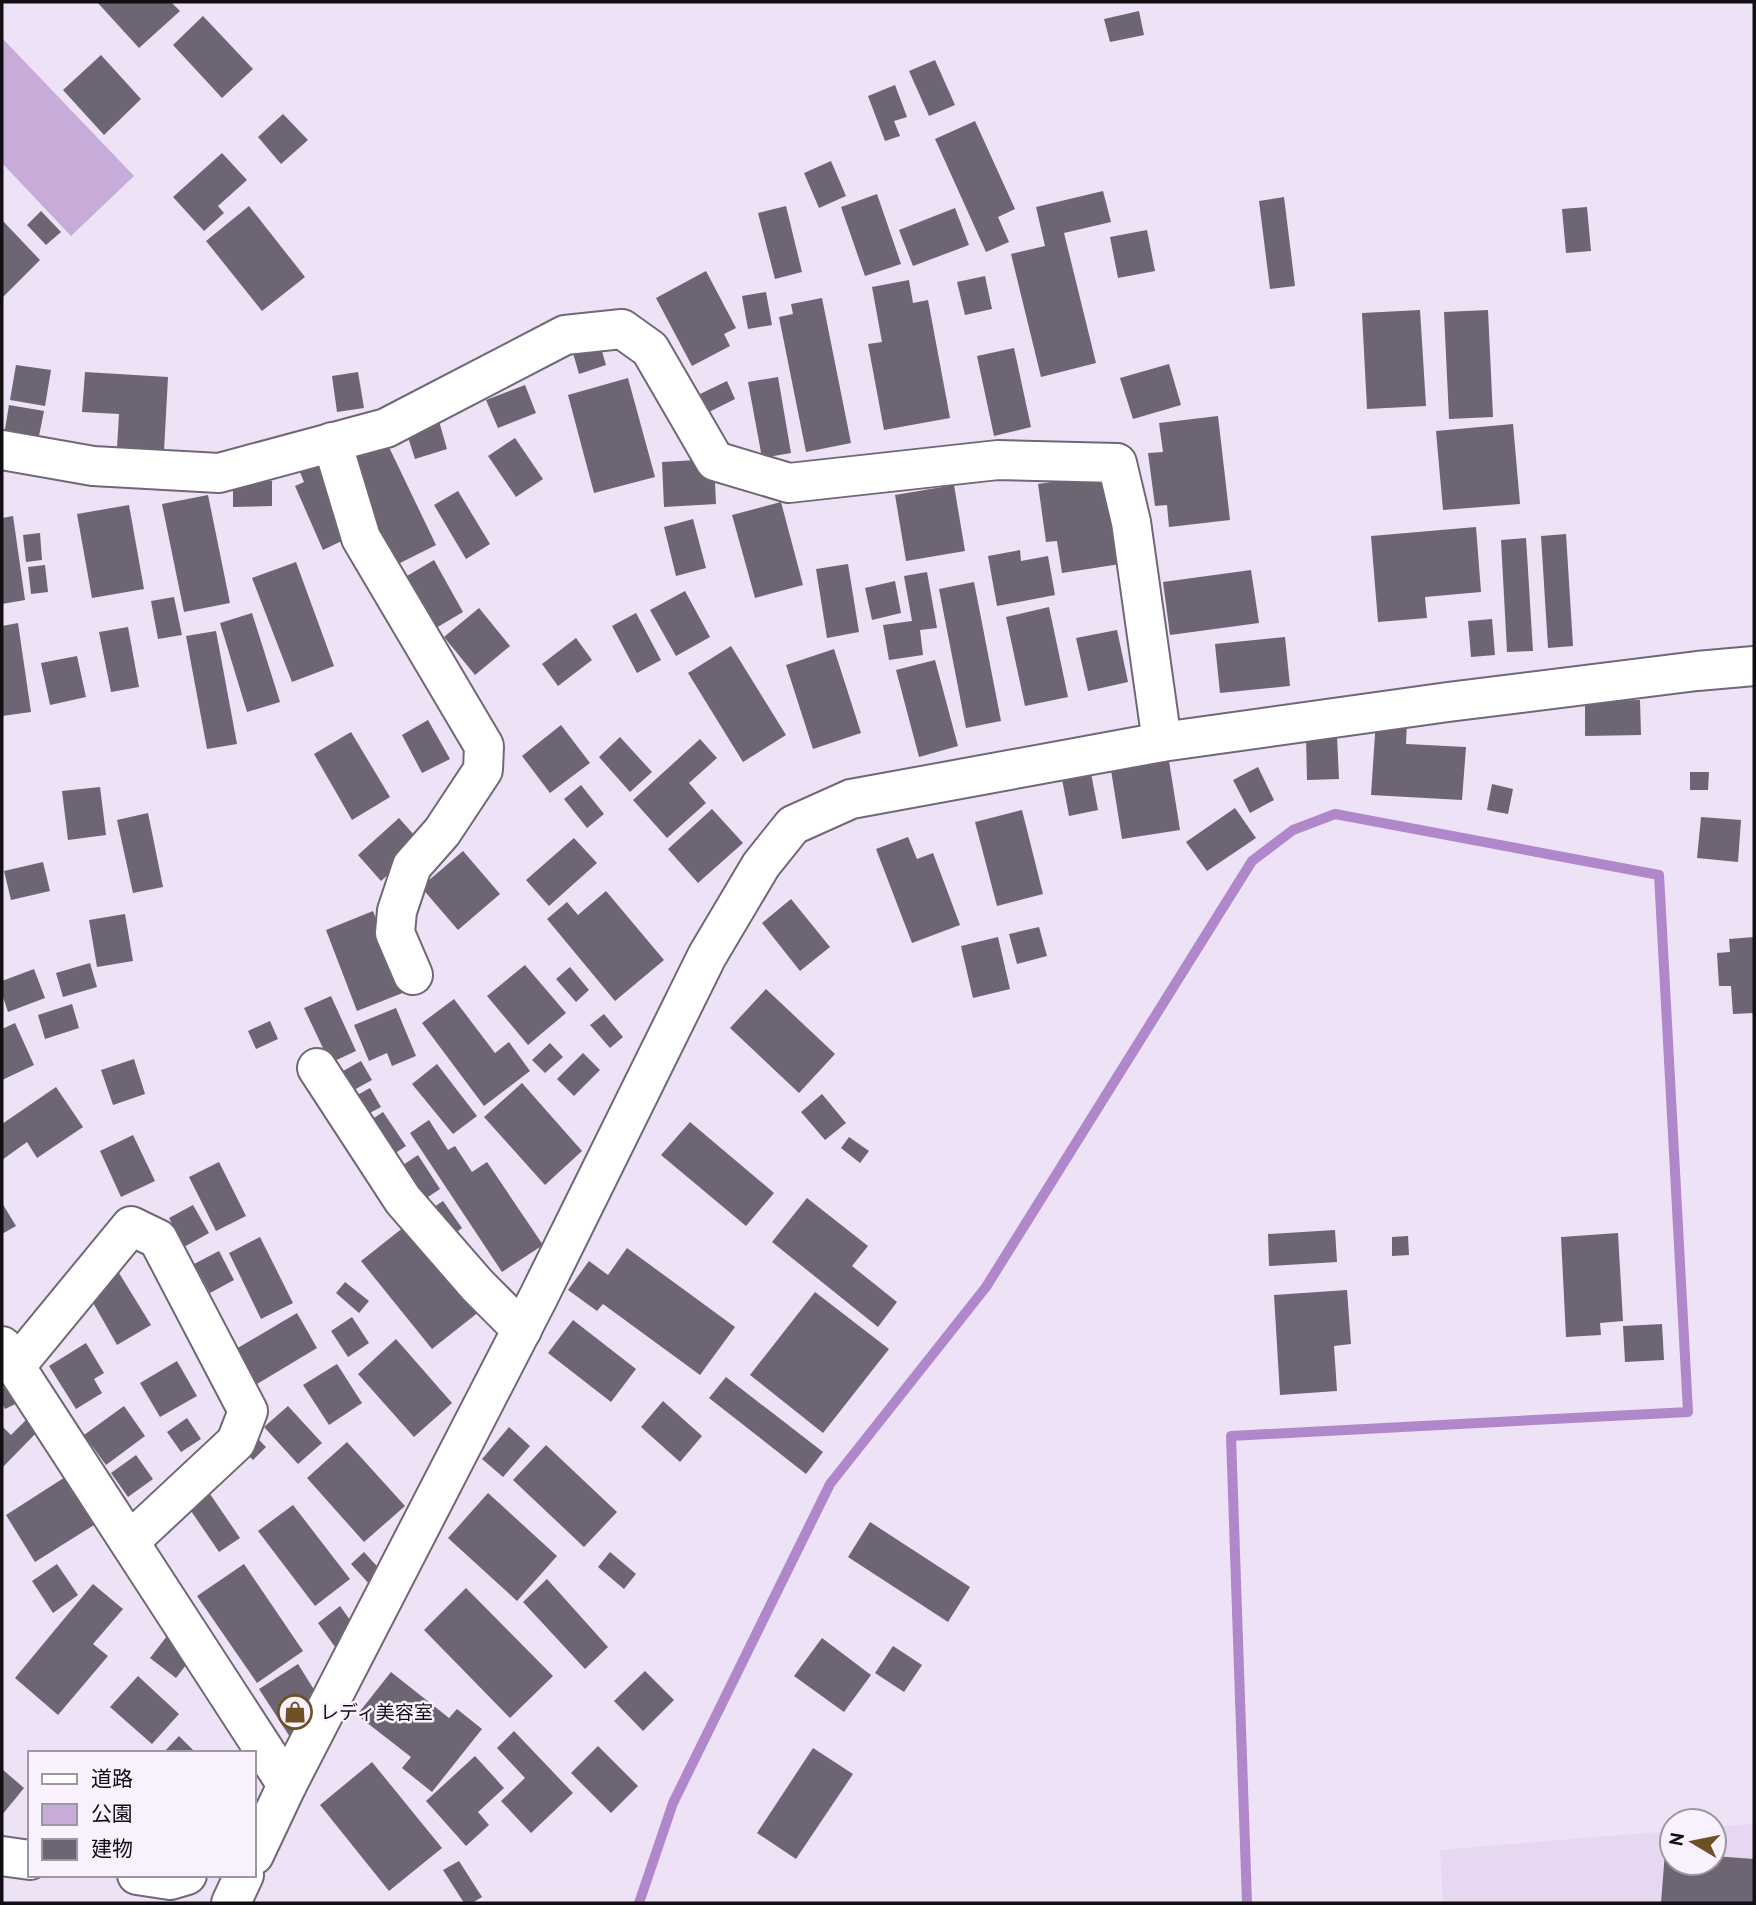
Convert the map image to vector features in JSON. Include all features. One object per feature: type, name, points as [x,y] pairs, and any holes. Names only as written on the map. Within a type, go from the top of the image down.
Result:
[{"type":"street","points":[[2,450],[93,466],[219,473],[386,428],[565,335],[622,329],[650,349],[715,461],[789,483],[998,460],[1117,463],[1131,522],[1162,742]]},
{"type":"street","points":[[332,442],[361,538],[484,746],[483,770],[442,832],[412,866],[397,911],[395,933],[413,975]]},
{"type":"street","points":[[256,1851],[522,1329],[708,956],[761,865],[793,825],[851,799],[1162,742],[1448,702],[1754,666]]},
{"type":"street","points":[[317,1068],[404,1200],[477,1285],[522,1329]]},
{"type":"street","points":[[130,1541],[236,1442],[248,1411],[158,1239],[131,1226],[9,1356],[130,1541],[254,1745],[288,1785]]},
{"type":"street","points":[[2,1856],[28,1860]]},
{"type":"street","points":[[150,1877],[170,1880],[180,1877]]},
{"type":"street","points":[[231,1903],[243,1877]]},
{"type":"shaded area","points":[[1754,1824],[1754,1903],[1443,1903],[1440,1850],[1658,1832],[1658,1877],[1728,1877],[1728,1826]]},
{"type":"green space","points":[[2,38],[134,176],[71,236],[2,163]]},
{"type":"building","points":[[97,2],[171,2],[180,11],[139,48]]},
{"type":"building","points":[[1139,11],[1144,35],[1110,42],[1104,19]]},
{"type":"building","points":[[203,16],[253,69],[222,98],[173,45]]},
{"type":"building","points":[[101,55],[141,99],[104,135],[63,90]]},
{"type":"building","points":[[935,60],[955,105],[929,116],[909,71]]},
{"type":"building","points":[[895,85],[907,117],[894,121],[900,136],[885,141],[868,96]]},
{"type":"building","points":[[283,114],[308,140],[281,164],[258,137]]},
{"type":"building","points":[[975,121],[1015,209],[998,217],[1009,242],[986,252],[935,139]]},
{"type":"building","points":[[222,153],[247,180],[218,206],[224,213],[204,231],[173,197]]},
{"type":"building","points":[[831,161],[846,196],[819,208],[804,173]]},
{"type":"building","points":[[1103,191],[1111,222],[1064,233],[1096,363],[1041,377],[1011,254],[1045,246],[1036,207]]},
{"type":"building","points":[[877,194],[901,264],[865,276],[841,207]]},
{"type":"building","points":[[1284,197],[1295,286],[1270,289],[1259,201]]},
{"type":"building","points":[[249,206],[305,277],[262,311],[206,241]]},
{"type":"building","points":[[786,206],[802,272],[775,279],[758,213]]},
{"type":"building","points":[[1587,207],[1591,251],[1566,253],[1562,209]]},
{"type":"building","points":[[955,208],[969,245],[913,266],[899,230]]},
{"type":"building","points":[[41,211],[61,232],[46,245],[27,225]]},
{"type":"building","points":[[2,220],[40,260],[2,298]]},
{"type":"building","points":[[1147,230],[1155,271],[1118,278],[1110,237]]},
{"type":"building","points":[[706,271],[736,328],[724,334],[730,346],[692,366],[656,298]]},
{"type":"building","points":[[985,276],[992,309],[965,315],[957,282]]},
{"type":"building","points":[[909,280],[913,303],[928,300],[950,418],[884,430],[868,344],[882,342],[872,287]]},
{"type":"building","points":[[766,292],[772,325],[748,329],[742,296]]},
{"type":"building","points":[[822,298],[851,443],[806,452],[779,317],[793,314],[791,304]]},
{"type":"building","points":[[1420,310],[1426,406],[1367,409],[1362,313]]},
{"type":"building","points":[[1488,310],[1493,417],[1449,419],[1444,312]]},
{"type":"building","points":[[600,345],[606,365],[579,374],[573,353]]},
{"type":"building","points":[[1014,348],[1031,427],[994,436],[977,356]]},
{"type":"building","points":[[1169,364],[1181,405],[1133,419],[1120,378]]},
{"type":"building","points":[[16,365],[51,370],[45,406],[10,400]]},
{"type":"building","points":[[85,372],[168,377],[164,451],[117,448],[119,414],[82,412]]},
{"type":"building","points":[[358,372],[364,408],[337,412],[332,376]]},
{"type":"building","points":[[778,377],[791,453],[762,458],[748,382]]},
{"type":"building","points":[[628,378],[655,477],[594,493],[568,395]]},
{"type":"building","points":[[727,381],[735,399],[709,412],[700,394]]},
{"type":"building","points":[[525,385],[536,413],[498,428],[486,400]]},
{"type":"building","points":[[9,405],[44,411],[37,446],[3,441]]},
{"type":"building","points":[[1218,416],[1230,520],[1169,527],[1167,505],[1155,506],[1148,453],[1163,452],[1159,423]]},
{"type":"building","points":[[439,421],[447,449],[415,459],[406,431]]},
{"type":"building","points":[[1513,424],[1520,504],[1443,510],[1436,431]]},
{"type":"building","points":[[515,438],[543,479],[516,497],[488,456]]},
{"type":"building","points":[[386,441],[436,545],[396,565],[345,460]]},
{"type":"building","points":[[318,458],[352,536],[323,550],[295,486],[304,482],[298,467]]},
{"type":"building","points":[[697,460],[715,482],[716,504],[664,507],[662,462]]},
{"type":"building","points":[[1107,474],[1120,564],[1062,573],[1057,541],[1046,542],[1038,484]]},
{"type":"building","points":[[233,481],[272,481],[272,506],[233,507]]},
{"type":"building","points":[[954,485],[965,551],[906,561],[895,495]]},
{"type":"building","points":[[458,491],[490,544],[466,559],[434,505]]},
{"type":"building","points":[[208,495],[230,603],[184,612],[162,504]]},
{"type":"building","points":[[781,502],[803,585],[755,598],[732,515]]},
{"type":"building","points":[[129,505],[144,589],[92,598],[77,514]]},
{"type":"building","points":[[13,516],[25,600],[2,604],[2,518]]},
{"type":"building","points":[[693,519],[706,568],[676,576],[664,527]]},
{"type":"building","points":[[1476,527],[1481,592],[1425,597],[1427,618],[1378,622],[1371,536]]},
{"type":"building","points":[[40,533],[42,560],[26,562],[23,535]]},
{"type":"building","points":[[1566,534],[1573,646],[1548,648],[1541,536]]},
{"type":"building","points":[[1526,538],[1533,651],[1507,652],[1501,540]]},
{"type":"building","points":[[1020,550],[1021,561],[1048,556],[1055,595],[997,606],[988,556]]},
{"type":"building","points":[[434,560],[463,612],[436,628],[407,576]]},
{"type":"building","points":[[296,562],[334,666],[292,682],[252,578]]},
{"type":"building","points":[[848,564],[859,632],[827,638],[816,569]]},
{"type":"building","points":[[45,565],[48,592],[31,594],[28,567]]},
{"type":"building","points":[[1251,570],[1259,623],[1170,635],[1163,582]]},
{"type":"building","points":[[927,572],[937,628],[920,630],[923,655],[889,660],[883,625],[912,621],[904,576]]},
{"type":"building","points":[[895,581],[901,613],[872,620],[865,588]]},
{"type":"building","points":[[974,582],[1001,721],[966,728],[939,589]]},
{"type":"building","points":[[685,591],[710,637],[676,656],[650,610]]},
{"type":"building","points":[[174,597],[182,635],[158,639],[151,601]]},
{"type":"building","points":[[1049,607],[1068,697],[1025,706],[1006,617]]},
{"type":"building","points":[[479,608],[510,646],[475,675],[444,637]]},
{"type":"building","points":[[252,613],[280,702],[247,712],[220,623]]},
{"type":"building","points":[[636,613],[661,660],[637,673],[612,626]]},
{"type":"building","points":[[1492,619],[1495,655],[1471,657],[1468,621]]},
{"type":"building","points":[[18,623],[31,712],[2,716],[2,626]]},
{"type":"building","points":[[128,627],[139,687],[111,692],[99,632]]},
{"type":"building","points":[[1117,630],[1128,682],[1088,691],[1076,638]]},
{"type":"building","points":[[216,631],[237,744],[207,749],[186,636]]},
{"type":"building","points":[[1285,637],[1290,686],[1220,693],[1215,644]]},
{"type":"building","points":[[576,638],[592,660],[558,686],[542,664]]},
{"type":"building","points":[[731,646],[786,735],[743,762],[688,673]]},
{"type":"building","points":[[834,649],[861,733],[813,749],[786,665]]},
{"type":"building","points":[[77,656],[86,697],[50,705],[41,663]]},
{"type":"building","points":[[935,660],[958,746],[919,757],[896,670]]},
{"type":"building","points":[[1640,700],[1641,735],[1585,736],[1585,701]]},
{"type":"building","points":[[1376,719],[1407,722],[1406,744],[1466,747],[1462,800],[1371,795]]},
{"type":"building","points":[[428,720],[450,759],[422,773],[402,735]]},
{"type":"building","points":[[561,725],[590,763],[550,793],[522,756]]},
{"type":"building","points":[[351,732],[390,797],[352,820],[314,754]]},
{"type":"building","points":[[1337,736],[1339,779],[1307,780],[1306,737]]},
{"type":"building","points":[[620,737],[652,772],[630,792],[599,757]]},
{"type":"building","points":[[700,739],[717,758],[689,783],[706,803],[667,838],[633,800]]},
{"type":"building","points":[[1169,761],[1180,830],[1122,839],[1111,770]]},
{"type":"building","points":[[1258,767],[1274,800],[1250,813],[1233,780]]},
{"type":"building","points":[[1690,772],[1709,772],[1708,790],[1690,790]]},
{"type":"building","points":[[1091,773],[1098,810],[1069,816],[1062,779]]},
{"type":"building","points":[[1492,784],[1513,789],[1508,814],[1487,810]]},
{"type":"building","points":[[581,785],[604,814],[587,828],[564,799]]},
{"type":"building","points":[[100,787],[106,835],[68,840],[62,791]]},
{"type":"building","points":[[1235,808],[1256,838],[1207,871],[1186,842]]},
{"type":"building","points":[[712,809],[743,843],[698,883],[668,849]]},
{"type":"building","points":[[1022,810],[1043,894],[997,906],[975,822]]},
{"type":"building","points":[[148,813],[163,887],[133,893],[117,820]]},
{"type":"building","points":[[1701,817],[1741,820],[1738,862],[1697,858]]},
{"type":"building","points":[[399,818],[422,844],[381,881],[358,855]]},
{"type":"building","points":[[908,837],[917,859],[933,853],[960,925],[912,943],[876,849]]},
{"type":"building","points":[[574,838],[597,863],[549,906],[526,880]]},
{"type":"building","points":[[463,851],[500,894],[458,930],[421,887]]},
{"type":"building","points":[[43,862],[50,891],[11,900],[4,871]]},
{"type":"building","points":[[606,891],[664,960],[615,1001],[547,919],[567,902],[578,915]]},
{"type":"building","points":[[791,899],[830,947],[800,971],[762,923]]},
{"type":"building","points":[[373,911],[405,992],[357,1011],[326,930]]},
{"type":"building","points":[[125,914],[133,961],[97,967],[89,920]]},
{"type":"building","points":[[1039,927],[1047,956],[1017,964],[1009,934]]},
{"type":"building","points":[[998,937],[1010,989],[973,998],[961,946]]},
{"type":"building","points":[[1754,937],[1754,1013],[1733,1014],[1731,986],[1719,986],[1717,953],[1730,952],[1729,939]]},
{"type":"building","points":[[90,963],[97,987],[63,997],[56,973]]},
{"type":"building","points":[[525,965],[566,1013],[528,1045],[487,996]]},
{"type":"building","points":[[570,967],[589,990],[576,1002],[556,979]]},
{"type":"building","points":[[34,969],[45,998],[8,1012],[2,994],[2,981]]},
{"type":"building","points":[[766,989],[835,1054],[799,1093],[730,1028]]},
{"type":"building","points":[[331,996],[356,1051],[330,1063],[304,1008]]},
{"type":"building","points":[[454,999],[495,1053],[509,1042],[530,1071],[484,1106],[422,1023]]},
{"type":"building","points":[[72,1004],[79,1028],[45,1039],[38,1015]]},
{"type":"building","points":[[396,1008],[416,1056],[392,1066],[387,1053],[369,1061],[354,1025]]},
{"type":"building","points":[[604,1014],[623,1037],[610,1048],[590,1025]]},
{"type":"building","points":[[270,1021],[278,1039],[256,1049],[248,1031]]},
{"type":"building","points":[[15,1023],[34,1065],[2,1080],[2,1029]]},
{"type":"building","points":[[550,1043],[563,1057],[545,1073],[532,1060]]},
{"type":"building","points":[[583,1053],[600,1070],[574,1096],[557,1079]]},
{"type":"building","points":[[134,1059],[145,1094],[113,1105],[101,1070]]},
{"type":"building","points":[[361,1061],[372,1080],[354,1090],[343,1071]]},
{"type":"building","points":[[437,1064],[477,1116],[453,1134],[412,1084]]},
{"type":"building","points":[[522,1083],[582,1151],[545,1185],[484,1117]]},
{"type":"building","points":[[56,1087],[83,1127],[37,1158],[27,1142],[2,1160],[2,1124]]},
{"type":"building","points":[[370,1088],[381,1107],[362,1117],[352,1098]]},
{"type":"building","points":[[822,1094],[846,1123],[825,1140],[801,1112]]},
{"type":"building","points":[[383,1112],[406,1146],[388,1158],[365,1124]]},
{"type":"building","points":[[429,1120],[448,1150],[455,1146],[472,1172],[487,1162],[543,1245],[502,1272],[410,1133]]},
{"type":"building","points":[[690,1122],[774,1193],[746,1226],[661,1155]]},
{"type":"building","points":[[133,1135],[155,1181],[121,1197],[100,1151]]},
{"type":"building","points":[[849,1137],[869,1151],[860,1163],[841,1148]]},
{"type":"building","points":[[418,1155],[440,1189],[422,1201],[400,1167]]},
{"type":"building","points":[[219,1162],[246,1216],[216,1231],[189,1177]]},
{"type":"building","points":[[807,1198],[868,1246],[852,1266],[897,1302],[878,1327],[772,1242]]},
{"type":"building","points":[[443,1201],[462,1228],[448,1239],[428,1211]]},
{"type":"building","points":[[2,1203],[16,1226],[2,1234]]},
{"type":"building","points":[[193,1205],[209,1233],[184,1247],[169,1218]]},
{"type":"building","points":[[409,1223],[480,1311],[432,1349],[361,1261]]},
{"type":"building","points":[[1335,1230],[1337,1262],[1269,1266],[1268,1234]]},
{"type":"building","points":[[1618,1233],[1623,1321],[1600,1323],[1601,1335],[1566,1337],[1561,1237]]},
{"type":"building","points":[[1408,1236],[1409,1255],[1392,1256],[1392,1237]]},
{"type":"building","points":[[260,1237],[293,1303],[261,1319],[229,1253]]},
{"type":"building","points":[[627,1248],[735,1327],[700,1375],[603,1304],[597,1311],[568,1290],[589,1261],[608,1275]]},
{"type":"building","points":[[219,1251],[234,1280],[210,1293],[194,1264]]},
{"type":"building","points":[[119,1273],[151,1325],[117,1345],[87,1292]]},
{"type":"building","points":[[345,1282],[369,1301],[359,1313],[336,1293]]},
{"type":"building","points":[[1347,1290],[1351,1344],[1334,1346],[1337,1391],[1280,1395],[1274,1295]]},
{"type":"building","points":[[815,1292],[889,1349],[823,1433],[750,1375]]},
{"type":"building","points":[[297,1313],[317,1348],[257,1384],[236,1349]]},
{"type":"building","points":[[352,1317],[369,1343],[348,1357],[331,1331]]},
{"type":"building","points":[[573,1320],[636,1369],[611,1402],[548,1353]]},
{"type":"building","points":[[1662,1324],[1664,1360],[1625,1362],[1623,1326]]},
{"type":"building","points":[[396,1339],[452,1403],[414,1437],[358,1374]]},
{"type":"building","points":[[86,1343],[104,1373],[94,1379],[102,1393],[76,1409],[49,1366]]},
{"type":"building","points":[[177,1361],[197,1396],[160,1417],[140,1383]]},
{"type":"building","points":[[337,1364],[362,1403],[329,1425],[303,1385]]},
{"type":"building","points":[[726,1377],[823,1452],[806,1474],[709,1398]]},
{"type":"building","points":[[17,1381],[26,1399],[5,1409],[2,1389]]},
{"type":"building","points":[[663,1401],[702,1436],[680,1462],[641,1427]]},
{"type":"building","points":[[124,1406],[145,1436],[106,1465],[84,1435]]},
{"type":"building","points":[[288,1406],[322,1443],[298,1464],[264,1427]]},
{"type":"building","points":[[28,1418],[40,1429],[2,1468],[2,1426],[11,1435]]},
{"type":"building","points":[[187,1418],[201,1439],[181,1452],[167,1432]]},
{"type":"building","points":[[509,1427],[530,1446],[503,1477],[482,1459]]},
{"type":"building","points":[[253,1434],[266,1447],[253,1460],[240,1447]]},
{"type":"building","points":[[347,1442],[405,1506],[364,1542],[307,1478]]},
{"type":"building","points":[[546,1445],[617,1512],[584,1547],[513,1480]]},
{"type":"building","points":[[136,1455],[153,1479],[128,1497],[111,1473]]},
{"type":"building","points":[[73,1472],[102,1520],[35,1562],[6,1515]]},
{"type":"building","points":[[488,1493],[557,1556],[517,1601],[448,1538]]},
{"type":"building","points":[[210,1494],[240,1538],[219,1552],[189,1508]]},
{"type":"building","points":[[293,1505],[350,1579],[315,1606],[258,1531]]},
{"type":"building","points":[[870,1522],[970,1587],[948,1622],[848,1557]]},
{"type":"building","points":[[364,1552],[385,1575],[372,1587],[351,1564]]},
{"type":"building","points":[[610,1552],[636,1574],[624,1589],[598,1567]]},
{"type":"building","points":[[57,1564],[78,1595],[53,1613],[32,1581]]},
{"type":"building","points":[[244,1564],[303,1651],[257,1683],[197,1596]]},
{"type":"building","points":[[547,1579],[608,1647],[585,1669],[523,1602]]},
{"type":"building","points":[[93,1584],[123,1609],[93,1644],[108,1656],[58,1715],[15,1678]]},
{"type":"building","points":[[466,1588],[553,1676],[510,1718],[424,1630]]},
{"type":"building","points":[[340,1606],[358,1631],[335,1647],[318,1623]]},
{"type":"building","points":[[167,1636],[193,1656],[176,1678],[150,1658]]},
{"type":"building","points":[[822,1638],[871,1675],[844,1712],[794,1676]]},
{"type":"building","points":[[893,1646],[922,1665],[904,1692],[875,1673]]},
{"type":"building","name":"レディ美容室","points":[[298,1664],[321,1701],[312,1723],[290,1737],[259,1689]]},
{"type":"building","points":[[645,1671],[674,1700],[643,1731],[614,1701]]},
{"type":"building","points":[[391,1672],[449,1718],[457,1709],[482,1729],[432,1792],[402,1768],[411,1757],[357,1715]]},
{"type":"building","points":[[138,1676],[179,1714],[152,1744],[110,1707]]},
{"type":"building","points":[[514,1731],[573,1793],[531,1833],[501,1801],[525,1778],[497,1748]]},
{"type":"building","points":[[179,1736],[194,1751],[165,1751]]},
{"type":"building","points":[[598,1746],[638,1786],[611,1813],[571,1773]]},
{"type":"building","points":[[813,1748],[853,1774],[796,1859],[757,1833]]},
{"type":"building","points":[[475,1756],[504,1788],[478,1812],[489,1825],[466,1846],[426,1801]]},
{"type":"building","points":[[372,1762],[442,1848],[389,1891],[320,1805]]},
{"type":"building","points":[[2,1769],[24,1788],[2,1815]]},
{"type":"building","points":[[1728,1857],[1754,1859],[1754,1903],[1661,1903],[1663,1877],[1728,1877]]},
{"type":"building","points":[[459,1861],[482,1897],[472,1903],[464,1903],[443,1870]]},
{"type":"waterway","points":[[639,1903],[673,1803],[830,1484],[986,1287],[1252,861],[1293,830],[1335,814],[1659,875],[1688,1412],[1231,1436],[1247,1903]]},
{"type":"place","name":"レディ美容室","points":[[295,1712]]}]
